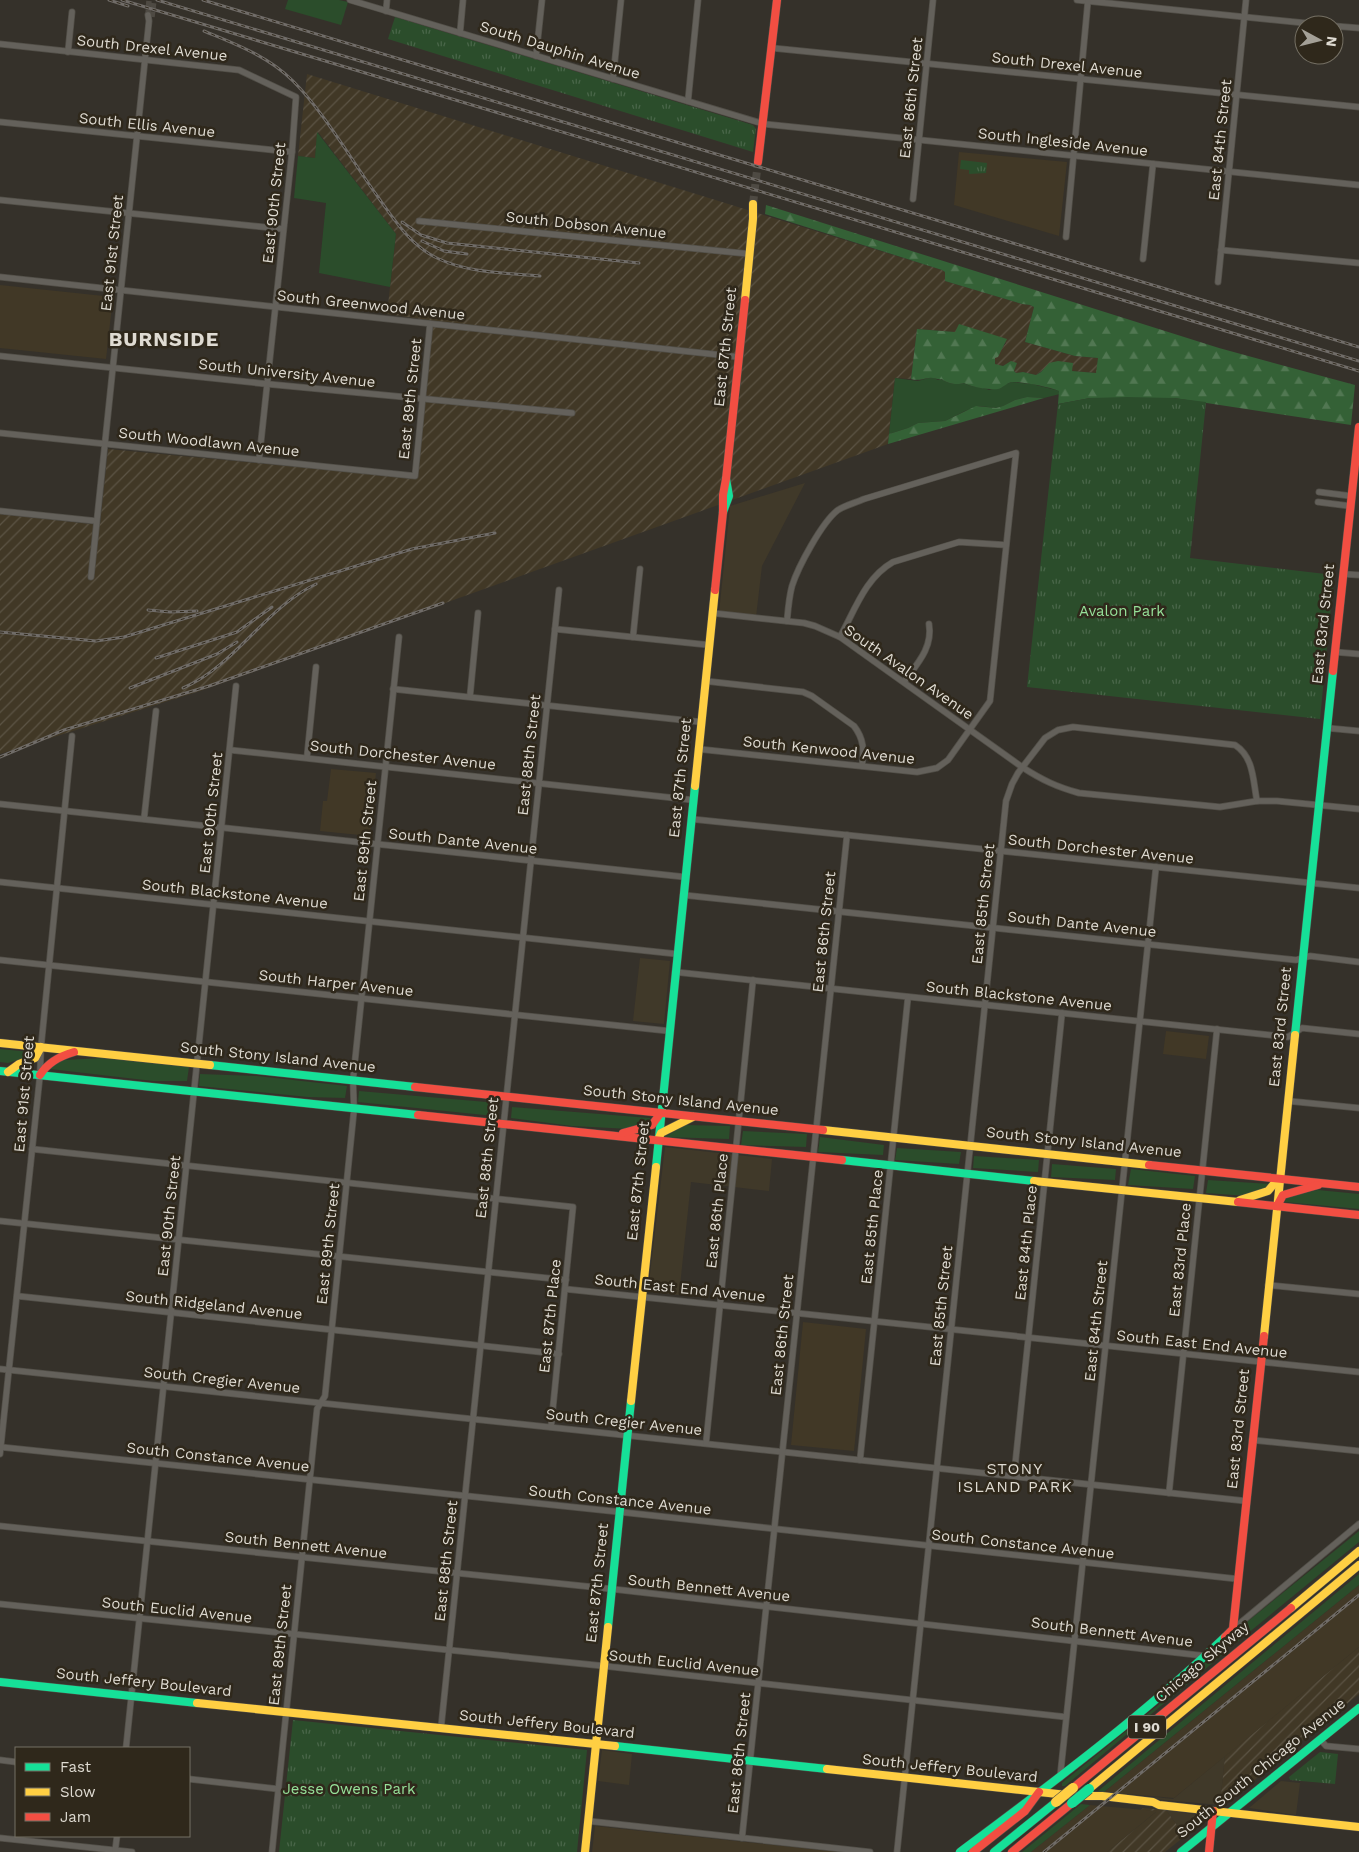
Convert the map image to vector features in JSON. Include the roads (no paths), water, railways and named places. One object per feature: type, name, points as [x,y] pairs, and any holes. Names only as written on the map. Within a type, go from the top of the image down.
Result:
[{"type":"main road","points":[[760,162],[777,0]]},
{"type":"main road","name":"East 87th Street","points":[[585,1852],[712,613],[723,512],[727,507],[730,487],[726,479],[756,205]]},
{"type":"main road","name":"East 83rd Street","points":[[1233,1629],[1359,427]]},
{"type":"main road","name":"South Stony Island Avenue","points":[[0,1042],[660,1114],[1125,1161],[1359,1187]]},
{"type":"main road","points":[[4,1072],[35,1058],[40,1047]]},
{"type":"main road","points":[[40,1075],[51,1062],[64,1055],[79,1051]]},
{"type":"main road","points":[[4,1072],[354,1110],[616,1135],[1359,1215]]},
{"type":"main road","points":[[616,1135],[652,1125],[660,1114]]},
{"type":"main road","points":[[658,1140],[661,1133],[693,1117]]},
{"type":"main road","points":[[1235,1202],[1268,1191],[1275,1187],[1279,1178]]},
{"type":"main road","points":[[1277,1206],[1283,1195],[1294,1190],[1325,1183]]},
{"type":"main road","name":"Chicago Skyway","points":[[994,1852],[1359,1551]]},
{"type":"main road","name":"Chicago Skyway","points":[[1012,1852],[1072,1804],[1090,1793],[1237,1666],[1359,1565]]},
{"type":"main road","points":[[960,1852],[1060,1778],[1177,1683],[1233,1629]]},
{"type":"main road","name":"South Jeffery Boulevard","points":[[0,1682],[1039,1792],[1090,1793],[1101,1802],[1152,1807],[1159,1805],[1359,1827]]},
{"type":"main road","name":"South South Chicago Avenue","points":[[1181,1852],[1359,1708]]},
{"type":"main road","points":[[974,1852],[1025,1811],[1039,1792]]},
{"type":"main road","points":[[1209,1852],[1213,1811]]},
{"type":"street","name":"South Dauphin Avenue","points":[[350,0],[764,124]]},
{"type":"street","points":[[386,11],[387,0]]},
{"type":"street","points":[[460,33],[464,0]]},
{"type":"street","points":[[536,56],[542,0]]},
{"type":"street","points":[[613,79],[620,0]]},
{"type":"street","points":[[688,101],[698,0]]},
{"type":"street","name":"East 86th Street","points":[[913,199],[933,0]]},
{"type":"street","points":[[1077,0],[1294,22]]},
{"type":"street","name":"East 84th Street","points":[[1218,282],[1246,0]]},
{"type":"street","points":[[1066,237],[1088,1]]},
{"type":"street","points":[[68,52],[72,12]]},
{"type":"street","name":"East 91st Street","points":[[91,577],[150,18]]},
{"type":"street","points":[[1344,27],[1359,28]]},
{"type":"street","name":"South Drexel Avenue","points":[[0,44],[240,70],[296,98]]},
{"type":"street","name":"South Drexel Avenue","points":[[772,48],[1359,107]]},
{"type":"street","name":"East 90th Street","points":[[259,460],[292,152],[296,98]]},
{"type":"street","name":"South Ellis Avenue","points":[[0,122],[292,152]]},
{"type":"street","name":"South Ingleside Avenue","points":[[764,124],[1359,185]]},
{"type":"street","points":[[1143,260],[1153,164]]},
{"type":"street","points":[[0,200],[283,230]]},
{"type":"street","name":"South Dobson Avenue","points":[[419,221],[750,254]]},
{"type":"street","points":[[1221,250],[1359,263]]},
{"type":"street","name":"South Greenwood Avenue","points":[[0,277],[739,357]]},
{"type":"street","name":"East 89th Street","points":[[415,476],[430,324]]},
{"type":"street","name":"South University Avenue","points":[[0,356],[572,413]]},
{"type":"street","name":"South Woodlawn Avenue","points":[[0,434],[415,476]]},
{"type":"street","points":[[787,621],[790,593],[796,575],[820,530],[839,510],[864,499],[1016,453],[990,701],[969,730]]},
{"type":"street","points":[[1319,492],[1351,501]]},
{"type":"street","points":[[1318,502],[1351,501]]},
{"type":"street","points":[[0,511],[96,521]]},
{"type":"street","points":[[840,637],[870,581],[888,565],[959,542],[1006,545]]},
{"type":"street","points":[[633,637],[640,569]]},
{"type":"street","points":[[1343,574],[1359,575]]},
{"type":"street","name":"East 88th Street","points":[[441,1728],[559,590]]},
{"type":"street","points":[[470,696],[478,613]]},
{"type":"street","name":"South Avalon Avenue","points":[[712,613],[815,626],[840,637],[1022,767]]},
{"type":"street","points":[[904,682],[926,650],[930,638],[929,624]]},
{"type":"street","points":[[555,628],[709,646]]},
{"type":"street","name":"East 89th Street","points":[[272,1852],[317,1409],[326,1396],[354,1110],[353,1080],[399,637]]},
{"type":"street","points":[[1335,652],[1359,654]]},
{"type":"street","points":[[307,757],[316,667]]},
{"type":"street","points":[[705,681],[794,690],[812,696],[854,726],[858,731],[864,744],[862,766]]},
{"type":"street","name":"East 90th Street","points":[[126,1747],[236,686]]},
{"type":"street","points":[[394,689],[701,722]]},
{"type":"street","points":[[144,819],[156,711]]},
{"type":"street","name":"East 85th Street","points":[[897,1852],[1006,801],[1012,784],[1022,767],[1045,738],[1052,733],[1073,727],[1228,743],[1241,749],[1249,761],[1257,801]]},
{"type":"street","points":[[1327,728],[1359,732]]},
{"type":"street","name":"South Kenwood Avenue","points":[[698,749],[917,772],[937,768],[948,760],[969,730]]},
{"type":"street","name":"East 91st Street","points":[[0,1454],[40,1075],[40,1047],[72,736]]},
{"type":"street","name":"South Dorchester Avenue","points":[[230,750],[693,800]]},
{"type":"street","points":[[1022,767],[1049,784],[1080,793],[1220,807],[1257,801],[1277,801],[1359,809]]},
{"type":"street","name":"South Dante Avenue","points":[[0,804],[685,877]]},
{"type":"street","name":"South Dorchester Avenue","points":[[691,819],[1359,888]]},
{"type":"street","name":"East 86th Street","points":[[742,1838],[847,835]]},
{"type":"street","name":"East 84th Street","points":[[1060,1778],[1156,867]]},
{"type":"street","name":"South Blackstone Avenue","points":[[0,882],[677,954]]},
{"type":"street","name":"South Dante Avenue","points":[[683,895],[1296,960],[1310,956],[1359,962]]},
{"type":"street","name":"South Harper Avenue","points":[[0,960],[669,1031]]},
{"type":"street","name":"South Blackstone Avenue","points":[[675,972],[1288,1037],[1302,1028],[1359,1034]]},
{"type":"street","name":"East 86th Place","points":[[706,1444],[753,980]]},
{"type":"street","name":"East 85th Place","points":[[860,1460],[908,996]]},
{"type":"street","name":"East 84th Place","points":[[1014,1476],[1062,1013]]},
{"type":"street","name":"East 83rd Place","points":[[1168,1493],[1217,1029]]},
{"type":"street","points":[[1288,1101],[1359,1108]]},
{"type":"street","points":[[32,1149],[496,1199]]},
{"type":"street","name":"East 87th Place","points":[[496,1199],[574,1207],[551,1427]]},
{"type":"street","points":[[0,1221],[566,1280]]},
{"type":"street","points":[[1268,1285],[1359,1294]]},
{"type":"street","name":"South East End Avenue","points":[[565,1289],[1359,1372]]},
{"type":"street","name":"South Ridgeland Avenue","points":[[17,1296],[559,1354]]},
{"type":"street","name":"South Cregier Avenue","points":[[0,1369],[1246,1501]]},
{"type":"street","points":[[1252,1440],[1359,1451]]},
{"type":"street","name":"South Constance Avenue","points":[[0,1447],[1238,1579]]},
{"type":"street","points":[[1233,1629],[1359,1524]]},
{"type":"street","name":"South Bennett Avenue","points":[[0,1526],[612,1589],[1206,1656]]},
{"type":"street","name":"South Euclid Avenue","points":[[0,1604],[604,1666],[1066,1717]]},
{"type":"street","points":[[1320,1739],[1326,1746],[1359,1749]]},
{"type":"street","points":[[0,1760],[15,1762]]},
{"type":"street","points":[[190,1779],[278,1788]]},
{"type":"street","points":[[588,1821],[870,1852]]},
{"type":"street","points":[[115,1851],[117,1837]]},
{"type":"street","points":[[0,1838],[132,1852]]},
{"type":"tunnel","points":[[148,15],[149,0]]},
{"type":"tunnel","points":[[152,17],[154,0]]},
{"type":"tunnel","points":[[753,204],[758,162]]},
{"type":"railway","points":[[109,0],[128,6]]},
{"type":"railway","points":[[122,0],[1359,371]]},
{"type":"railway","points":[[157,0],[1359,361]]},
{"type":"railway","points":[[203,0],[1359,347]]},
{"type":"railway","points":[[204,31],[239,46],[273,64],[293,81],[316,107],[398,224],[420,248],[451,264],[475,270],[540,276]]},
{"type":"railway","points":[[402,222],[421,235],[447,243],[639,263]]},
{"type":"railway","points":[[422,241],[444,251],[467,254]]},
{"type":"railway","points":[[0,632],[96,641],[124,637],[412,549],[495,533]]},
{"type":"railway","points":[[183,688],[219,666],[281,608],[316,584]]},
{"type":"railway","points":[[0,757],[64,730],[209,686],[443,603]]},
{"type":"railway","points":[[156,658],[237,632],[272,607]]},
{"type":"railway","points":[[148,610],[170,612],[197,611]]},
{"type":"railway","points":[[130,688],[217,654],[237,642]]},
{"type":"railway","points":[[1044,1852],[1359,1595]]},
{"type":"district","name":"BURNSIDE","points":[[164,339]]},
{"type":"district","name":"STONY ISLAND PARK","points":[[1015,1477]]},
{"type":"park label","name":"Avalon Park","points":[[1122,611]]},
{"type":"park label","name":"Jesse Owens Park","points":[[349,1789]]}]
